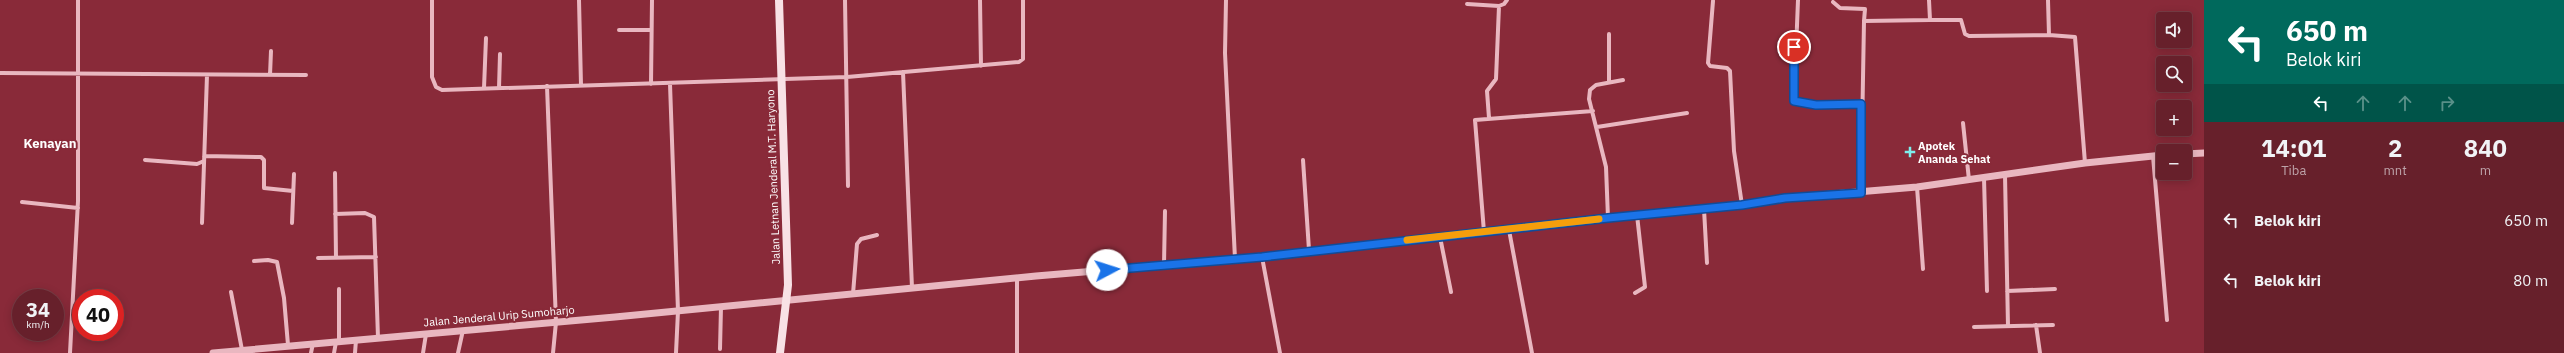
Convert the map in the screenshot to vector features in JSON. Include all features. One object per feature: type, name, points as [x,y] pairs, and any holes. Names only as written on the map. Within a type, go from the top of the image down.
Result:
[{"type":"main road","name":"Jalan Letnan Jenderal M.T. Haryono","points":[[779,0],[788,300],[780,353]]},
{"type":"street","points":[[70,353],[78,208],[78,0]]},
{"type":"street","points":[[432,0],[433,83],[442,90],[581,85],[670,84],[847,77],[981,66],[1023,59],[1023,0]]},
{"type":"street","points":[[579,0],[581,85]]},
{"type":"street","points":[[651,84],[652,0]]},
{"type":"street","points":[[845,0],[848,186]]},
{"type":"street","points":[[980,0],[981,66]]},
{"type":"street","points":[[1226,0],[1225,53],[1235,259]]},
{"type":"street","points":[[1467,4],[1500,6],[1507,0]]},
{"type":"street","points":[[1798,0],[1794,101],[1816,105],[1861,104]]},
{"type":"street","points":[[1929,0],[1930,20]]},
{"type":"street","points":[[2048,0],[2049,35]]},
{"type":"street","points":[[1713,1],[1708,63],[1710,66],[1727,68],[1730,71],[1734,151],[1742,205]]},
{"type":"street","points":[[1833,2],[1840,8],[1865,9],[1861,104],[1861,193]]},
{"type":"street","points":[[1489,118],[1487,91],[1496,79],[1500,6]]},
{"type":"street","points":[[1864,22],[1961,20],[1965,34],[1968,36],[2049,35],[2075,37],[2085,163]]},
{"type":"street","points":[[619,30],[651,30]]},
{"type":"street","points":[[1609,34],[1609,82]]},
{"type":"street","points":[[484,88],[486,38]]},
{"type":"street","points":[[270,75],[271,51]]},
{"type":"street","points":[[499,88],[500,54]]},
{"type":"street","points":[[903,72],[912,288]]},
{"type":"street","points":[[0,73],[306,75]]},
{"type":"street","points":[[202,223],[206,75]]},
{"type":"street","points":[[1608,218],[1606,167],[1589,99],[1590,90],[1596,85],[1623,80]]},
{"type":"street","points":[[670,84],[678,311],[676,353]]},
{"type":"street","points":[[547,86],[556,322],[553,353]]},
{"type":"street","points":[[1484,232],[1476,119],[1593,111]]},
{"type":"street","points":[[1597,127],[1687,113]]},
{"type":"street","points":[[1963,123],[1969,180]]},
{"type":"street","points":[[2192,154],[2204,153]]},
{"type":"street","points":[[2153,156],[2167,320]]},
{"type":"street","name":"Jalan Jenderal Urip Sumoharjo","points":[[213,353],[288,345],[721,307],[1016,278],[1262,257],[1309,250],[1742,205],[1785,198],[1861,193],[1917,187],[2085,163],[2156,156]]},
{"type":"street","points":[[145,160],[197,164],[204,159],[261,157],[264,160],[264,188],[293,191]]},
{"type":"street","points":[[1303,160],[1309,250]]},
{"type":"street","points":[[292,223],[294,174]]},
{"type":"street","points":[[335,174],[336,258]]},
{"type":"street","points":[[2006,175],[2008,326]]},
{"type":"street","points":[[1984,178],[1987,291]]},
{"type":"street","points":[[1917,187],[1923,269]]},
{"type":"street","points":[[22,202],[78,208]]},
{"type":"street","points":[[1704,209],[1707,263]]},
{"type":"street","points":[[1164,265],[1165,211]]},
{"type":"street","points":[[336,214],[365,213],[374,217],[378,338]]},
{"type":"street","points":[[1635,293],[1645,287],[1637,215]]},
{"type":"street","points":[[1509,230],[1532,353]]},
{"type":"street","points":[[853,294],[857,244],[861,239],[876,235]]},
{"type":"street","points":[[1440,237],[1451,292]]},
{"type":"street","points":[[318,258],[376,257]]},
{"type":"street","points":[[1262,257],[1280,353]]},
{"type":"street","points":[[254,261],[268,260],[277,262],[284,298],[288,345]]},
{"type":"street","points":[[1016,278],[1018,353]]},
{"type":"street","points":[[334,353],[338,341],[339,289]]},
{"type":"street","points":[[2007,291],[2055,289]]},
{"type":"street","points":[[231,292],[242,350]]},
{"type":"street","points":[[720,349],[721,307]]},
{"type":"street","points":[[2036,325],[2040,353]]},
{"type":"street","points":[[1974,327],[2053,325]]},
{"type":"street","points":[[458,353],[463,330]]},
{"type":"street","points":[[423,353],[426,333]]},
{"type":"street","points":[[355,353],[356,340]]},
{"type":"street","points":[[311,353],[313,343]]},
{"type":"slow traffic","points":[[1407,240],[1599,219]]},
{"type":"place","name":"Apotek Ananda Sehat","points":[[1910,152]]},
{"type":"district","name":"Kenayan","points":[[50,143]]},
{"type":"route","points":[[1107,270],[1262,257],[1309,250],[1742,205],[1785,198],[1861,193],[1861,104],[1816,105],[1794,101],[1794,47]]}]
